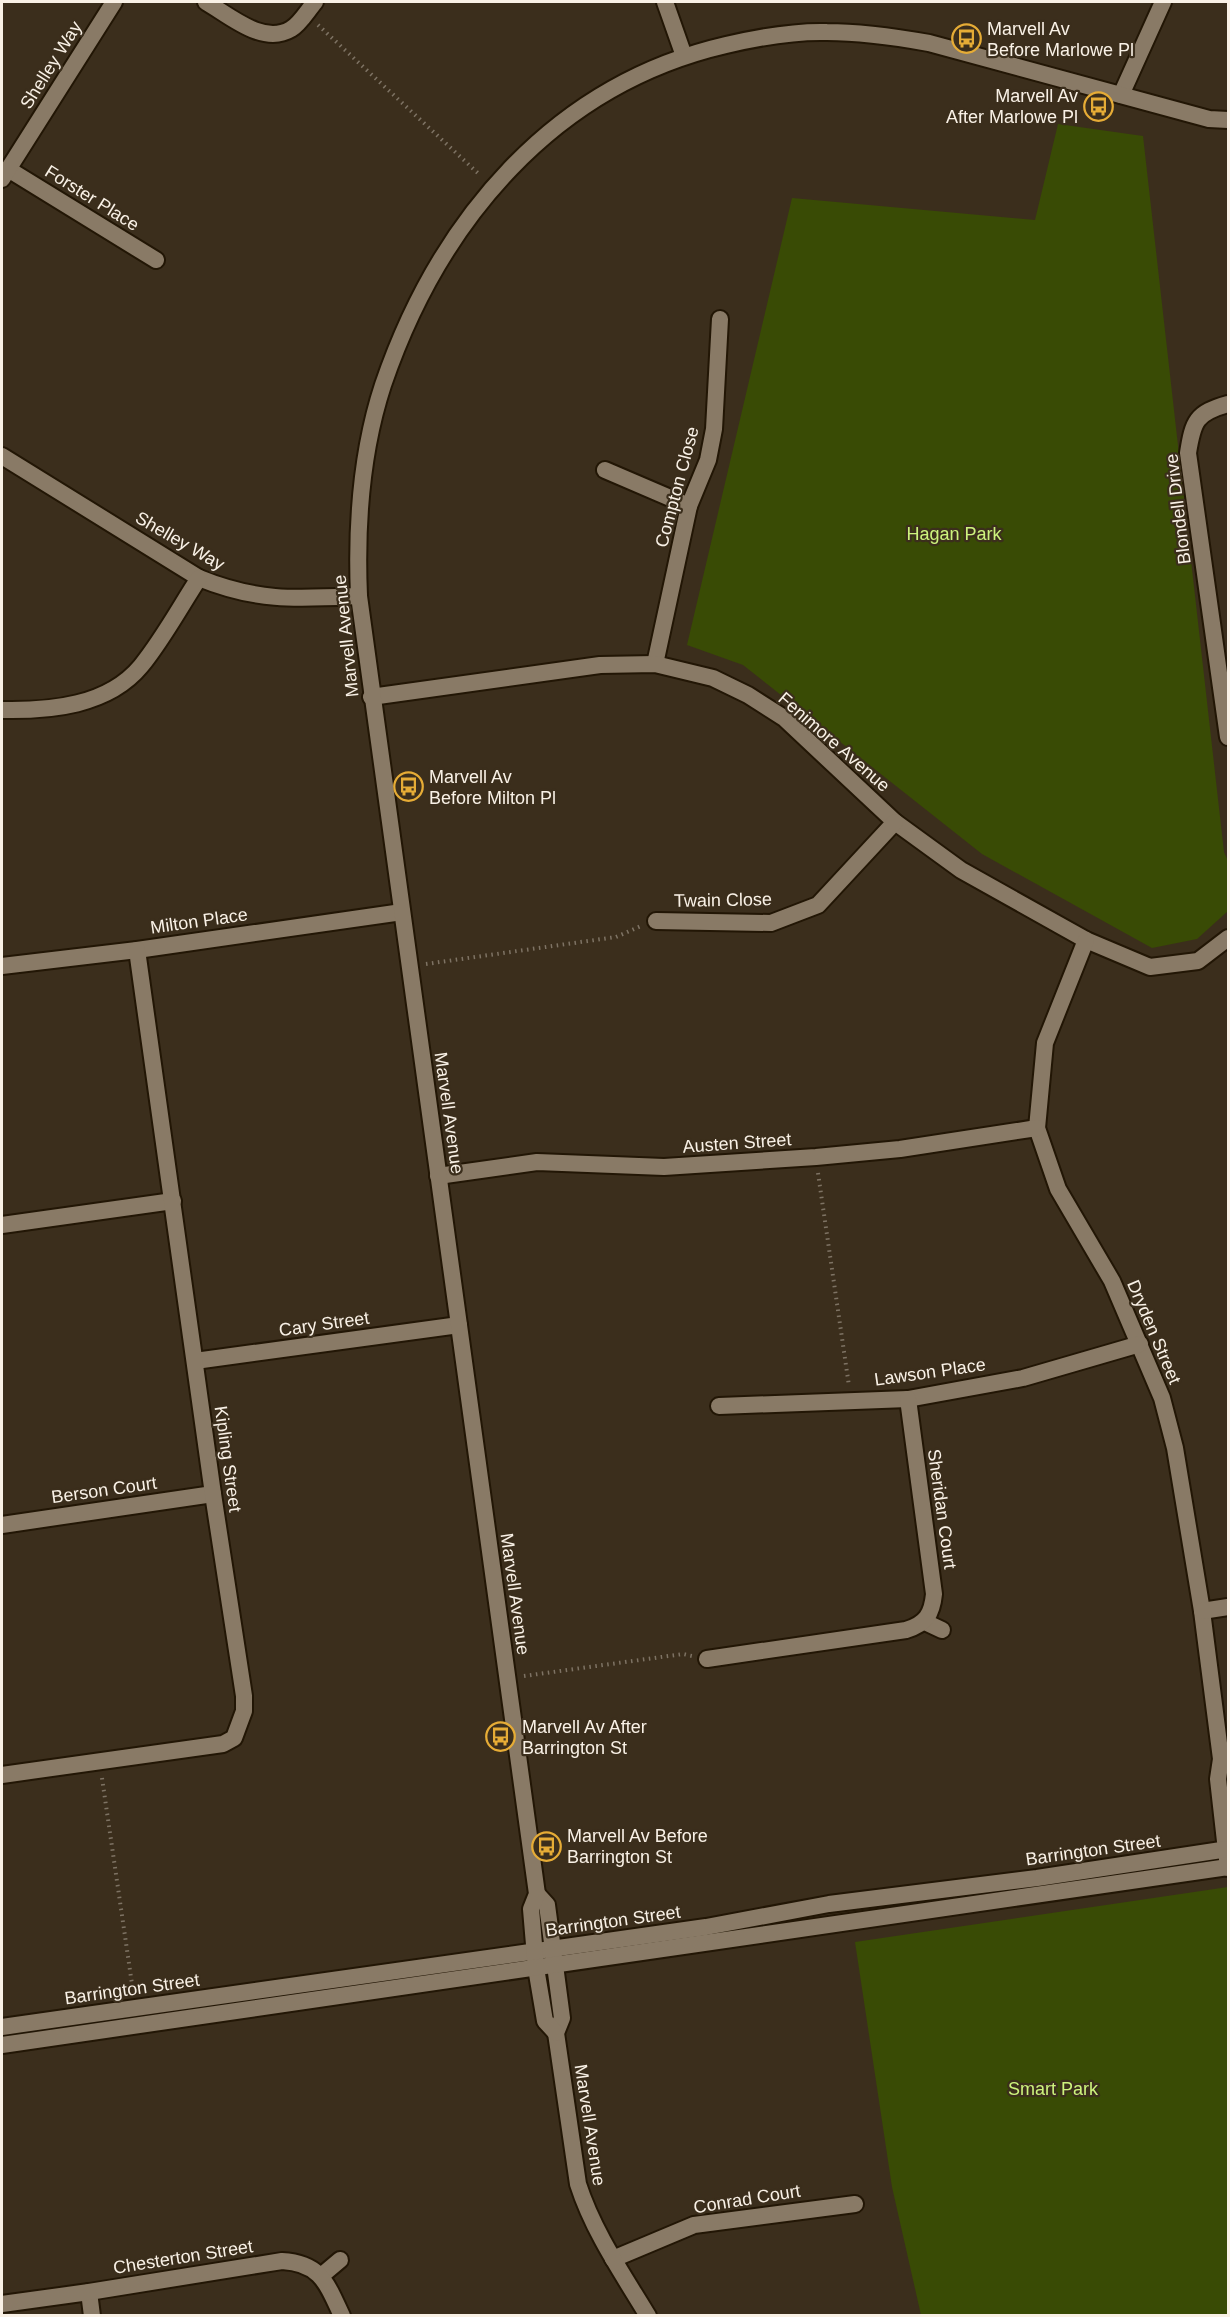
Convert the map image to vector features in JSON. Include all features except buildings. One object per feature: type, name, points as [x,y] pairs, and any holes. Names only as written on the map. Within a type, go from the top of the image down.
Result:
[{"type":"street","name":"Shelley Way","points":[[5,174],[114,2]]},
{"type":"street","points":[[206,2],[250,28],[271,35],[292,29],[310,7]]},
{"type":"street","points":[[665,2],[684,56]]},
{"type":"street","points":[[1121,95],[1163,2]]},
{"type":"street","name":"Marvell Avenue","points":[[556,2033],[545,2021],[536,1968],[531,1909],[537,1894],[359,596],[357,550],[360,502],[368,447],[383,387],[402,337],[425,287],[449,245],[472,212],[505,173],[543,136],[578,109],[609,90],[684,56],[758,37],[814,32],[858,33],[929,43],[1209,118],[1228,120]]},
{"type":"street","name":"Forster Place","points":[[5,174],[156,260]]},
{"type":"street","name":"Compton Close","points":[[655,664],[688,506],[708,460],[714,429],[720,319]]},
{"type":"street","name":"Blondell Drive","points":[[1228,404],[1205,411],[1191,430],[1188,453],[1228,737]]},
{"type":"street","name":"Shelley Way","points":[[2,456],[199,578],[222,587],[268,597],[293,599],[359,596]]},
{"type":"street","points":[[605,470],[688,506]]},
{"type":"street","points":[[2,710],[30,711],[82,702],[126,680],[140,667],[199,578]]},
{"type":"street","name":"Fenimore Avenue","points":[[372,697],[600,665],[655,664],[712,678],[748,695],[784,718],[896,822],[961,870],[1086,940],[1150,967],[1198,961],[1228,938]]},
{"type":"street","name":"Twain Close","points":[[656,921],[771,923],[818,905],[896,822]]},
{"type":"street","name":"Milton Place","points":[[2,966],[137,950],[402,912]]},
{"type":"street","name":"Dryden Street","points":[[1086,940],[1045,1043],[1037,1128],[1058,1189],[1112,1281],[1162,1398],[1175,1449],[1203,1611],[1225,1765],[1218,1779],[1228,1867]]},
{"type":"street","name":"Kipling Street","points":[[2,1775],[223,1744],[234,1738],[244,1711],[244,1696],[213,1494],[137,950]]},
{"type":"street","name":"Austen Street","points":[[438,1176],[537,1162],[664,1167],[816,1157],[900,1149],[1037,1128]]},
{"type":"street","points":[[2,1225],[173,1201]]},
{"type":"street","name":"Cary Street","points":[[195,1361],[459,1325]]},
{"type":"street","name":"Lawson Place","points":[[720,1406],[908,1399],[1023,1378],[1140,1344]]},
{"type":"street","name":"Sheridan Court","points":[[908,1399],[934,1594],[933,1607],[925,1622]]},
{"type":"street","name":"Berson Court","points":[[2,1525],[213,1494]]},
{"type":"street","points":[[1203,1611],[1228,1607]]},
{"type":"street","points":[[707,1659],[906,1630],[925,1622],[942,1630]]},
{"type":"street","name":"Barrington Street","points":[[2,2046],[536,1968],[554,1957],[830,1904],[1037,1878],[1227,1850]]},
{"type":"street","name":"Barrington Street","points":[[2,2027],[535,1951],[554,1957],[1228,1867]]},
{"type":"street","name":"Marvell Avenue","points":[[537,1894],[547,1905],[562,2018],[556,2033],[578,2184],[585,2205],[613,2259],[648,2316]]},
{"type":"street","name":"Conrad Court","points":[[613,2259],[694,2225],[855,2204]]},
{"type":"street","name":"Chesterton Street","points":[[2,2304],[282,2260],[298,2262],[310,2267],[321,2276]]},
{"type":"street","points":[[340,2260],[321,2276],[330,2287],[342,2316]]},
{"type":"street","points":[[88,2292],[92,2316]]},
{"type":"path","points":[[310,7],[480,175]]},
{"type":"path","points":[[426,964],[616,937],[656,921]]},
{"type":"path","points":[[816,1157],[850,1401]]},
{"type":"path","points":[[507,1678],[683,1654],[707,1659]]},
{"type":"path","points":[[99,1762],[134,2001]]},
{"type":"green space","name":"Hagan Park","points":[[1058,124],[1143,136],[1224,852],[1228,861],[1228,911],[1197,939],[1152,948],[982,854],[743,665],[687,645],[792,198],[1035,220]]},
{"type":"green space","name":"Smart Park","points":[[1228,1887],[1228,2315],[921,2315],[892,2187],[855,1942]]},
{"type":"place","name":"Marvell Av Before Marlowe Pl","points":[[966,39]]},
{"type":"place","name":"Marvell Av After Marlowe Pl","points":[[1099,106]]},
{"type":"place","name":"Marvell Av Before Milton Pl","points":[[408,787]]},
{"type":"place","name":"Marvell Av After Barrington St","points":[[501,1737]]},
{"type":"place","name":"Marvell Av Before Barrington St","points":[[546,1846]]}]
